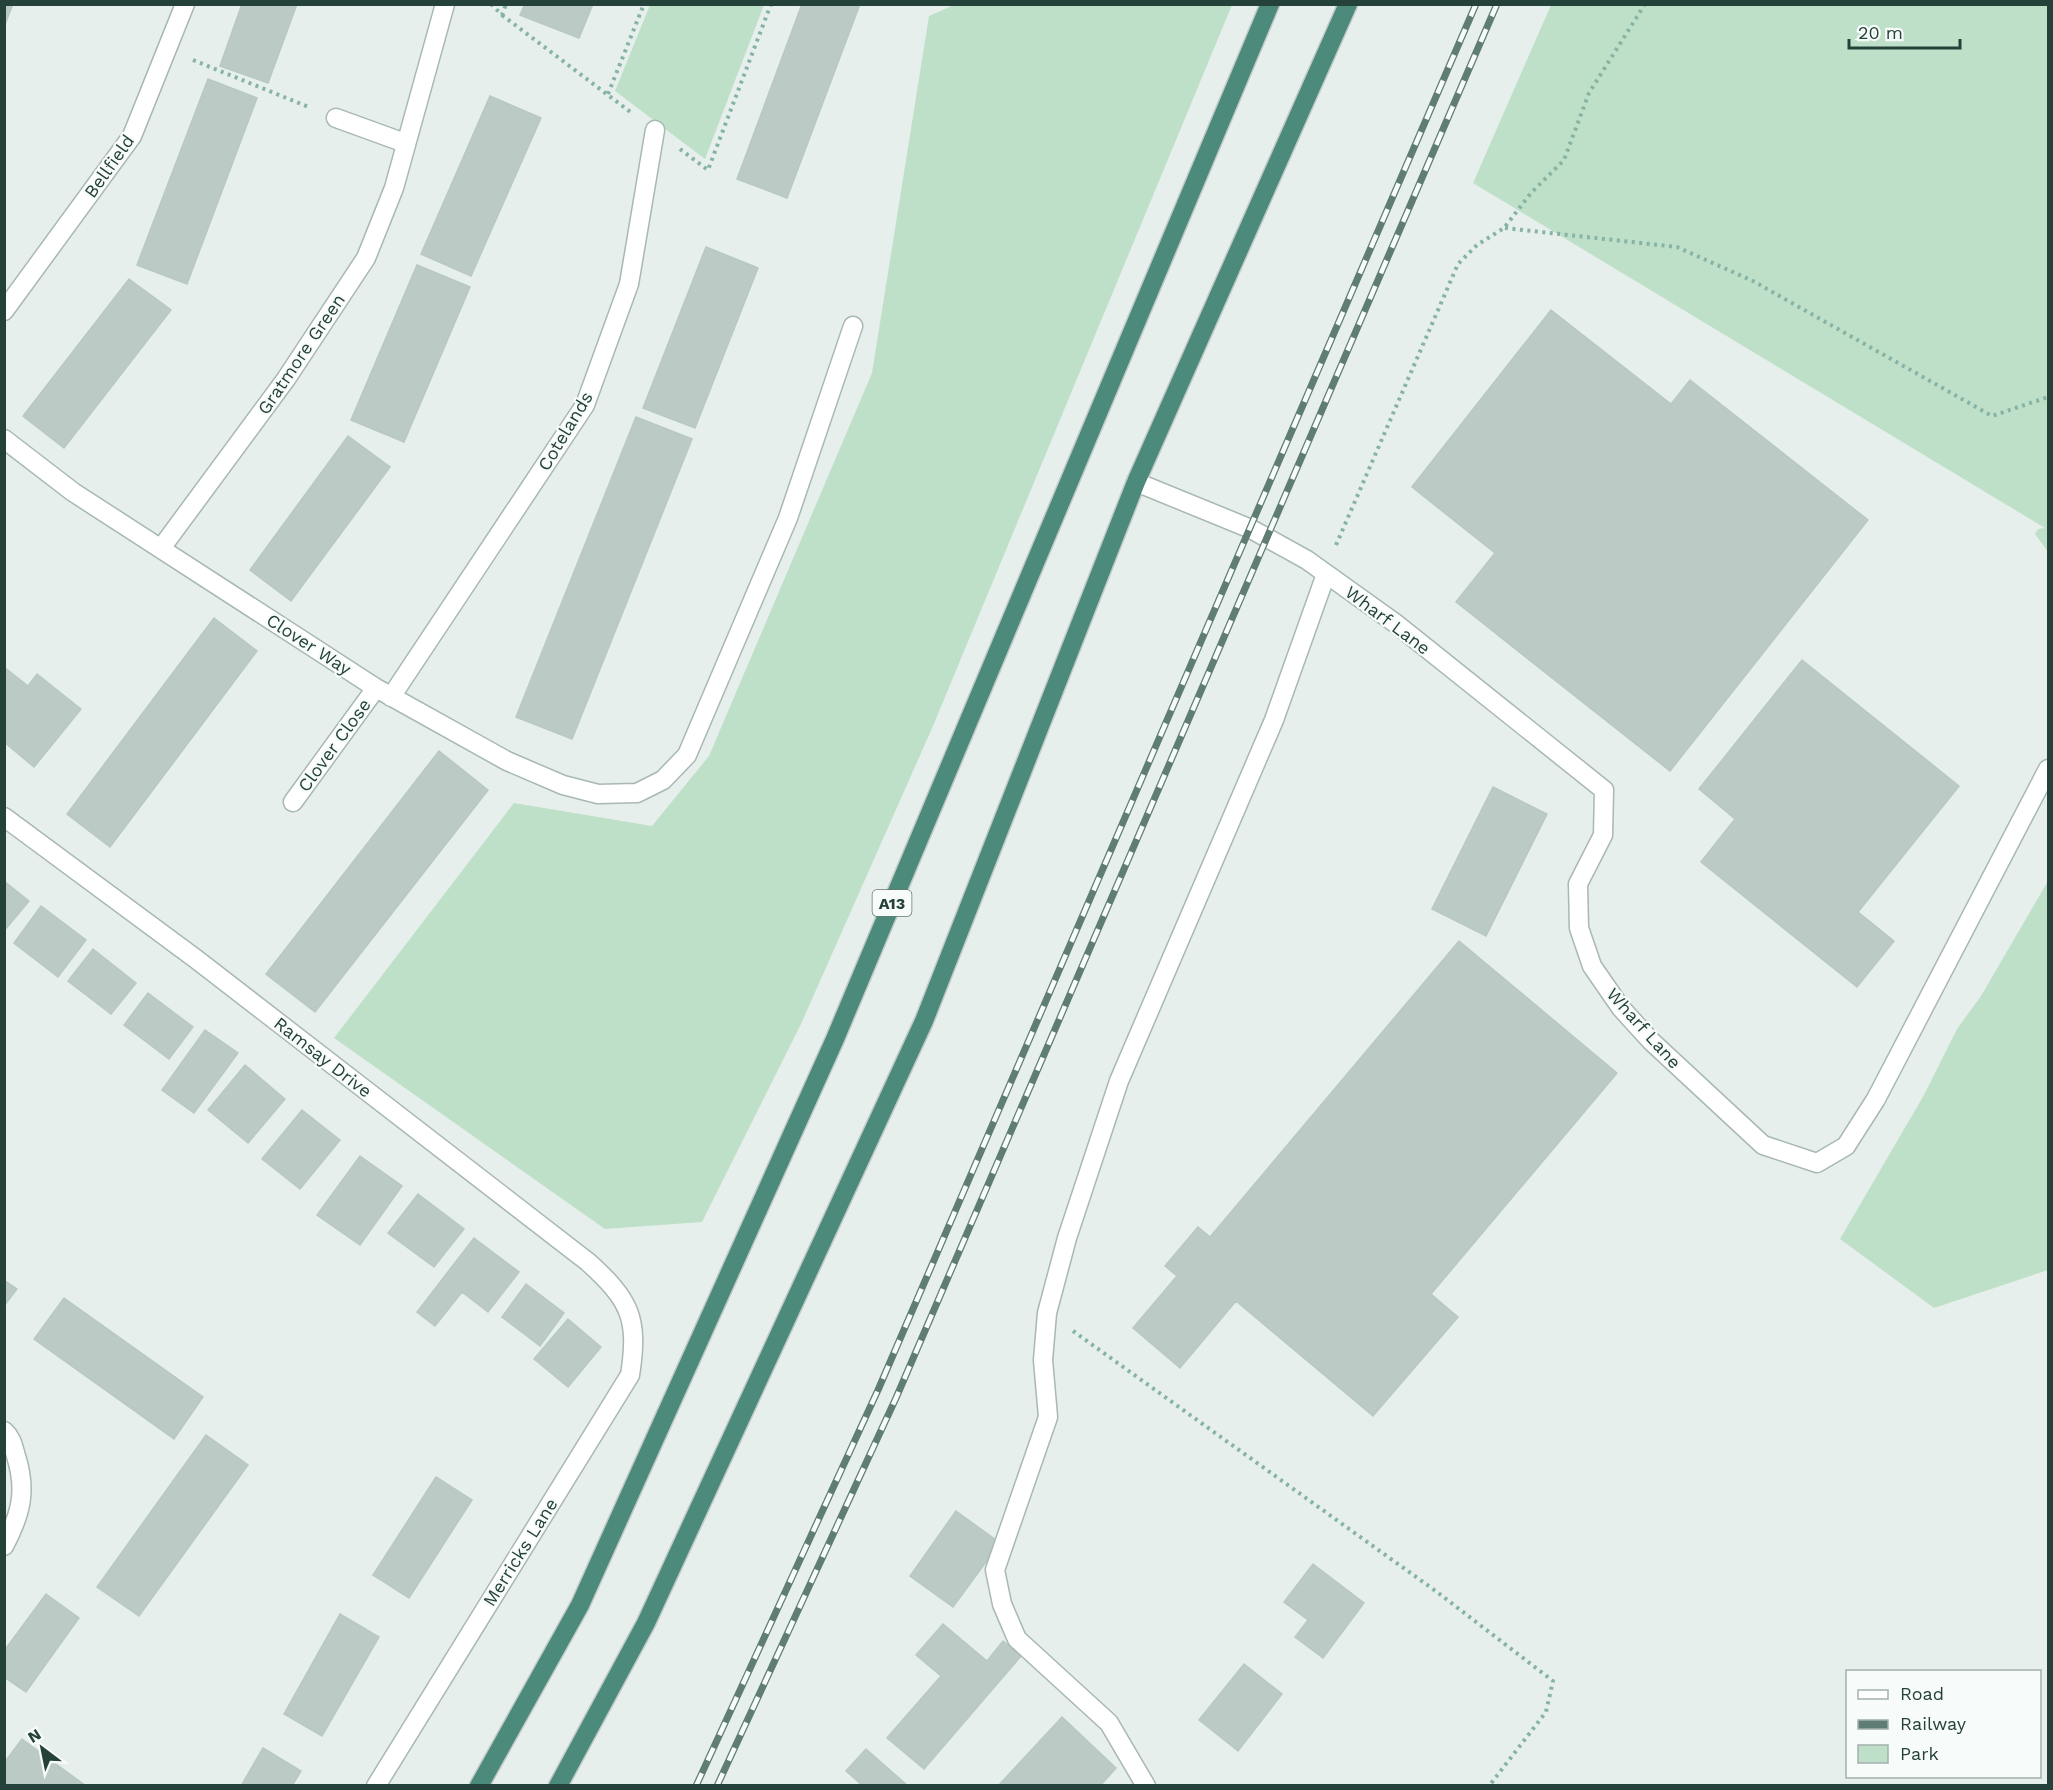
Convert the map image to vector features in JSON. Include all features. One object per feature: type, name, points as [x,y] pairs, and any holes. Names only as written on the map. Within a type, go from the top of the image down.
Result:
[{"type":"highway","name":"A13","points":[[479,1785],[580,1605],[835,1039],[1270,4]]},
{"type":"highway","points":[[558,1785],[646,1623],[924,1021],[1136,482],[1348,4]]},
{"type":"street","name":"Bellfield","points":[[4,311],[132,136],[185,4]]},
{"type":"street","name":"Gratmore Green","points":[[162,547],[286,379],[366,258],[394,188],[445,4]]},
{"type":"street","points":[[336,118],[405,142]]},
{"type":"street","name":"Cotelands","points":[[383,693],[585,405],[629,284],[655,130]]},
{"type":"street","name":"Clover Way","points":[[4,439],[73,492],[162,547],[383,693],[507,761],[562,785],[598,794],[638,793],[663,780],[687,754],[788,518],[853,326]]},
{"type":"street","name":"Wharf Lane","points":[[1136,482],[1251,530],[1307,560],[1395,623],[1604,790],[1603,835],[1578,884],[1579,928],[1592,966],[1621,1008],[1651,1041],[1763,1145],[1817,1163],[1846,1146],[1876,1100],[2049,769]]},
{"type":"street","points":[[1146,1785],[1109,1723],[1017,1639],[999,1593],[995,1570],[1048,1417],[1043,1360],[1047,1312],[1066,1238],[1119,1081],[1274,720],[1326,574]]},
{"type":"street","name":"Clover Close","points":[[293,802],[383,693]]},
{"type":"street","name":"Ramsay Drive","points":[[4,817],[206,966],[588,1262],[611,1283],[629,1310]]},
{"type":"street","name":"Merricks Lane","points":[[376,1785],[630,1375],[635,1343],[629,1310]]},
{"type":"street","points":[[4,1431],[10,1437],[23,1479],[19,1519],[4,1546]]},
{"type":"path","points":[[491,4],[502,15],[708,170],[771,4]]},
{"type":"path","points":[[502,15],[506,4]]},
{"type":"path","points":[[608,94],[644,4]]},
{"type":"path","points":[[1326,574],[1340,532],[1458,264],[1477,245],[1504,228],[1531,193],[1564,160],[1589,93],[1645,4]]},
{"type":"path","points":[[167,50],[336,118]]},
{"type":"path","points":[[1504,228],[1677,246],[1753,281],[1992,416],[2049,397]]},
{"type":"path","points":[[1047,1312],[1437,1593],[1553,1681],[1546,1712],[1489,1785]]},
{"type":"green space","points":[[650,5],[764,5],[705,159],[615,91]]},
{"type":"green space","points":[[954,5],[1232,5],[933,726],[801,1024],[702,1222],[605,1229],[334,1038],[514,803],[652,826],[709,756],[872,373],[929,16]]},
{"type":"green space","points":[[1551,5],[2048,5],[2048,552],[2035,534],[2038,529],[2045,528],[1473,183]]},
{"type":"green space","points":[[2048,881],[2048,1270],[1934,1308],[1840,1239],[1924,1095],[1957,1029],[1981,996]]},
{"type":"building","points":[[4,4],[13,4],[4,27]]},
{"type":"building","points":[[242,4],[297,4],[268,83],[220,66]]},
{"type":"building","points":[[525,4],[593,4],[579,38],[520,15]]},
{"type":"building","points":[[802,4],[860,4],[787,198],[737,179]]},
{"type":"building","points":[[208,79],[257,98],[187,284],[137,265]]},
{"type":"building","points":[[490,96],[541,118],[471,276],[421,254]]},
{"type":"building","points":[[706,247],[758,268],[695,428],[643,408]]},
{"type":"building","points":[[417,265],[470,287],[404,442],[351,420]]},
{"type":"building","points":[[129,279],[171,310],[64,448],[23,416]]},
{"type":"building","points":[[1551,310],[1671,404],[1690,380],[1868,520],[1670,771],[1456,602],[1495,553],[1412,487]]},
{"type":"building","points":[[636,417],[692,439],[572,739],[516,717]]},
{"type":"building","points":[[348,436],[390,467],[291,601],[250,570]]},
{"type":"building","points":[[214,618],[257,651],[110,847],[67,814]]},
{"type":"building","points":[[1802,660],[1959,786],[1858,912],[1894,941],[1857,987],[1701,862],[1735,819],[1699,789]]},
{"type":"building","points":[[4,667],[28,686],[37,674],[81,709],[34,767],[4,742]]},
{"type":"building","points":[[439,751],[488,790],[315,1012],[266,974]]},
{"type":"building","points":[[1493,787],[1547,814],[1486,936],[1432,909]]},
{"type":"building","points":[[4,881],[29,901],[4,931]]},
{"type":"building","points":[[41,906],[86,940],[58,977],[14,943]]},
{"type":"building","points":[[1459,941],[1617,1073],[1431,1294],[1458,1317],[1373,1416],[1236,1301],[1180,1368],[1133,1328],[1177,1276],[1165,1266],[1198,1227],[1210,1237]]},
{"type":"building","points":[[93,949],[136,983],[111,1014],[68,981]]},
{"type":"building","points":[[148,993],[193,1027],[169,1059],[124,1025]]},
{"type":"building","points":[[205,1030],[238,1053],[194,1113],[162,1090]]},
{"type":"building","points":[[245,1065],[285,1099],[248,1143],[208,1110]]},
{"type":"building","points":[[302,1110],[340,1140],[300,1189],[262,1159]]},
{"type":"building","points":[[360,1156],[402,1186],[360,1245],[317,1215]]},
{"type":"building","points":[[418,1194],[464,1229],[434,1267],[388,1233]]},
{"type":"building","points":[[474,1238],[519,1272],[488,1312],[462,1292],[435,1326],[417,1312]]},
{"type":"building","points":[[4,1280],[17,1289],[4,1306]]},
{"type":"building","points":[[526,1284],[564,1313],[540,1346],[502,1317]]},
{"type":"building","points":[[64,1298],[203,1397],[174,1439],[34,1339]]},
{"type":"building","points":[[568,1319],[601,1347],[568,1387],[534,1359]]},
{"type":"building","points":[[206,1435],[248,1465],[139,1616],[97,1587]]},
{"type":"building","points":[[436,1477],[472,1500],[409,1598],[373,1575]]},
{"type":"building","points":[[956,1511],[1000,1543],[953,1607],[910,1576]]},
{"type":"building","points":[[1313,1564],[1364,1603],[1323,1658],[1295,1637],[1308,1620],[1284,1602]]},
{"type":"building","points":[[46,1594],[79,1618],[26,1692],[4,1677],[4,1651]]},
{"type":"building","points":[[340,1614],[379,1637],[322,1736],[284,1714]]},
{"type":"building","points":[[943,1624],[987,1661],[1003,1641],[1021,1656],[924,1769],[887,1738],[941,1676],[916,1655]]},
{"type":"building","points":[[1244,1664],[1282,1694],[1238,1751],[1199,1720]]},
{"type":"building","points":[[1062,1717],[1116,1768],[1100,1786],[998,1786]]},
{"type":"building","points":[[22,1739],[86,1786],[4,1786],[4,1763]]},
{"type":"building","points":[[263,1748],[301,1771],[292,1786],[241,1786]]},
{"type":"building","points":[[866,1749],[908,1786],[863,1786],[846,1771]]},
{"type":"railway","points":[[696,1786],[878,1390],[1476,4]]},
{"type":"railway","points":[[717,1786],[896,1398],[1497,4]]}]
